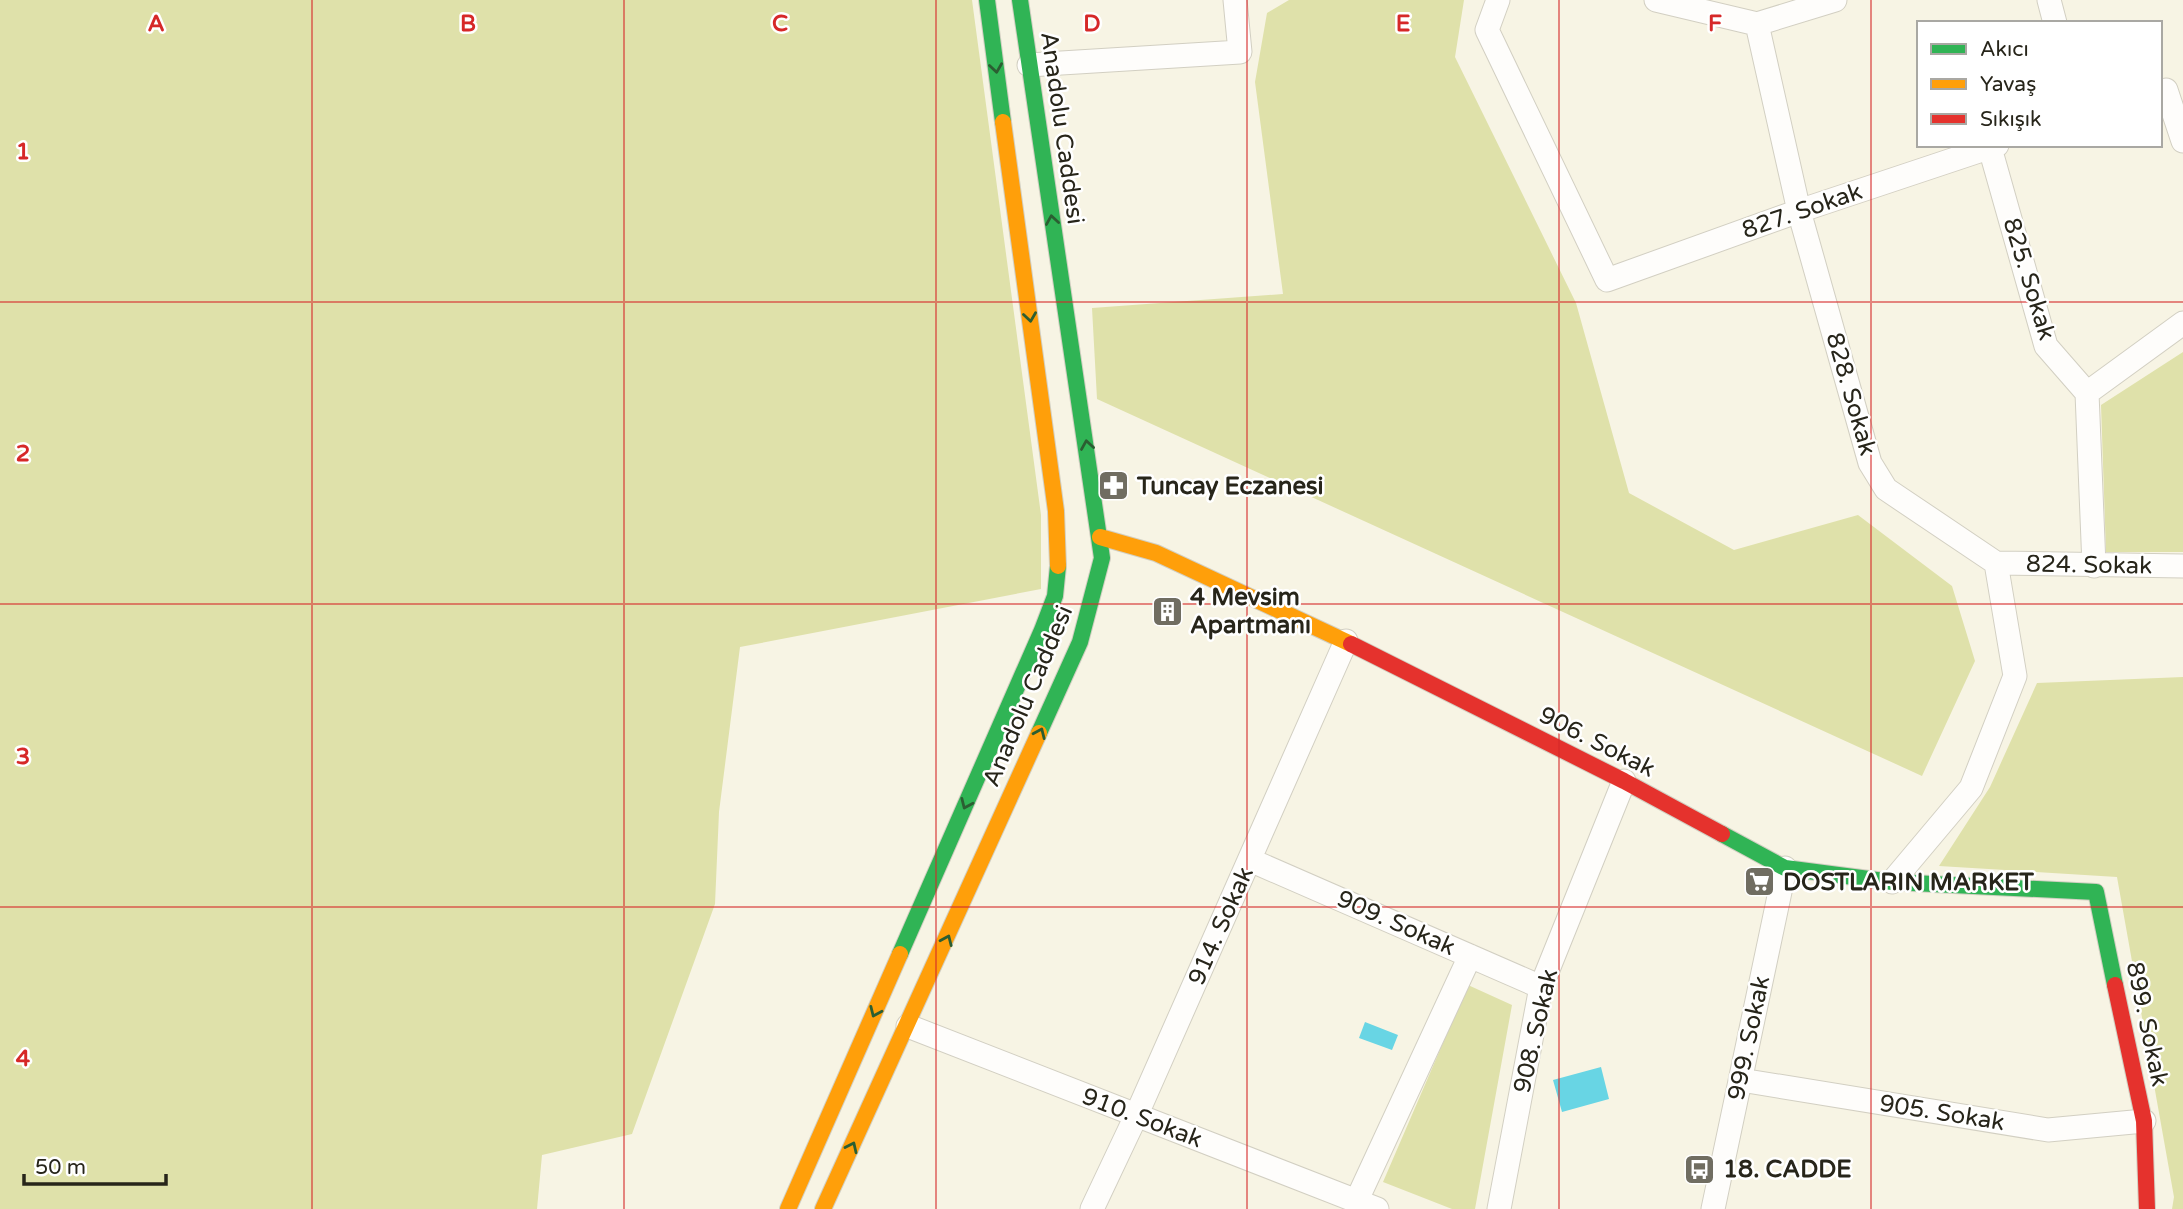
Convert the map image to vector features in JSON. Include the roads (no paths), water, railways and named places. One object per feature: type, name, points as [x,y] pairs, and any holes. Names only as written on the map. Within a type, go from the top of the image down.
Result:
[{"type":"main road","name":"Anadolu Caddesi","points":[[788,1209],[1055,596],[1058,563],[1056,511],[987,0]]},
{"type":"main road","name":"Anadolu Caddesi","points":[[823,1209],[1080,642],[1102,558],[1020,0]]},
{"type":"main road","name":"906. Sokak","points":[[1100,537],[1156,553],[1346,641],[1624,781],[1785,868],[1892,882],[2096,892]]},
{"type":"main road","name":"899. Sokak","points":[[2096,892],[2144,1121],[2147,1209]]},
{"type":"street","points":[[1029,65],[1240,52],[1235,0]]},
{"type":"street","name":"827. Sokak","points":[[1498,0],[1487,30],[1607,280],[1799,211],[1994,147]]},
{"type":"street","points":[[1656,0],[1757,24],[1835,0]]},
{"type":"street","points":[[2049,0],[2054,21]]},
{"type":"street","name":"828. Sokak","points":[[1757,24],[1799,211],[1870,463],[1886,489],[1996,564]]},
{"type":"street","points":[[2170,89],[2183,141]]},
{"type":"street","name":"825. Sokak","points":[[1994,147],[2046,346],[2088,393]]},
{"type":"street","points":[[2094,566],[2088,393],[2183,323]]},
{"type":"street","points":[[1892,882],[1971,788],[2015,676],[1996,564]]},
{"type":"street","name":"824. Sokak","points":[[1996,564],[2183,566]]},
{"type":"street","name":"914. Sokak","points":[[1092,1209],[1136,1116],[1346,641]]},
{"type":"street","name":"908. Sokak","points":[[1499,1209],[1541,987],[1624,781]]},
{"type":"street","name":"909. Sokak","points":[[1250,860],[1541,987]]},
{"type":"street","name":"999. Sokak","points":[[1713,1209],[1785,868]]},
{"type":"street","points":[[1367,1206],[1470,956]]},
{"type":"street","name":"910. Sokak","points":[[908,1026],[1367,1206]]},
{"type":"street","name":"905. Sokak","points":[[1741,1080],[2048,1130],[2144,1121]]},
{"type":"water","points":[[1365,1022],[1398,1035],[1392,1050],[1359,1038]]},
{"type":"water","points":[[1601,1067],[1609,1099],[1562,1112],[1553,1080]]},
{"type":"place","name":"Tuncay Eczanesi","points":[[1114,486]]},
{"type":"place","name":"4 Mevsim Apartmanı","points":[[1167,611]]},
{"type":"place","name":"DOSTLARIN MARKET","points":[[1760,882]]},
{"type":"place","name":"18. CADDE","points":[[1700,1169]]}]
